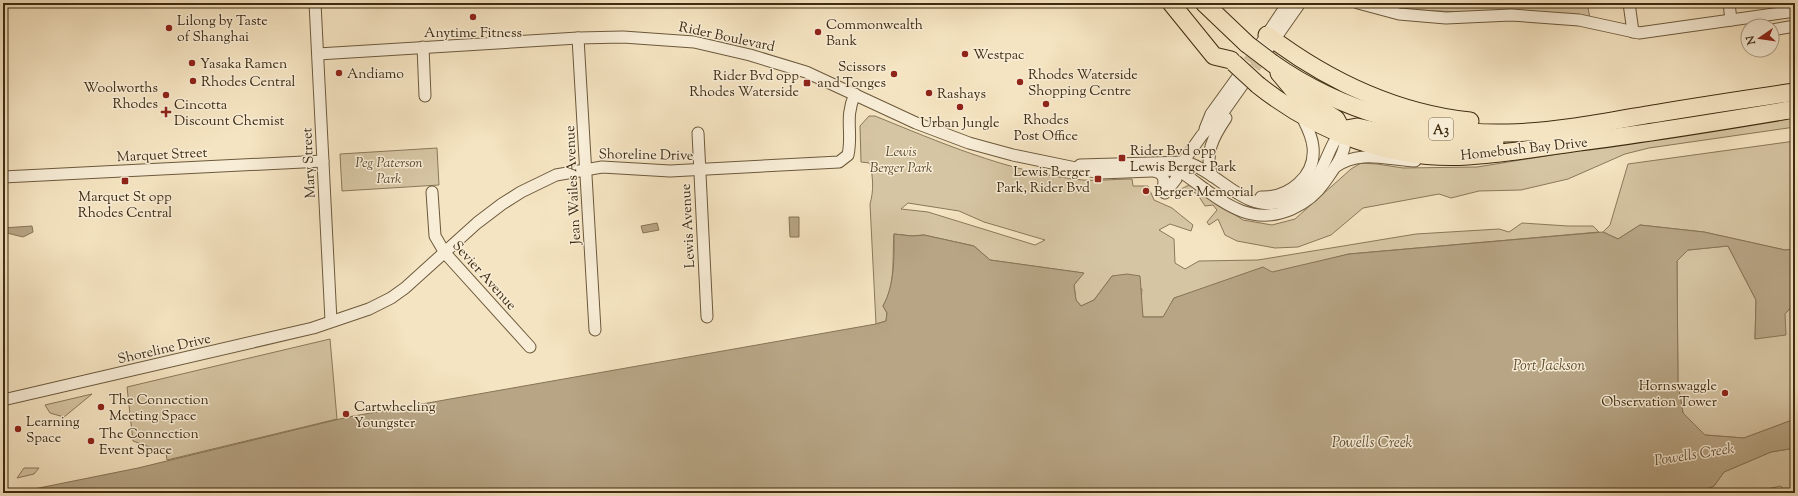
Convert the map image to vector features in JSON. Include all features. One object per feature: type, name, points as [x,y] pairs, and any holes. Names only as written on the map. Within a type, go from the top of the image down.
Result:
[{"type":"highway","points":[[1171,3],[1214,56],[1241,74]]},
{"type":"highway","name":"Homebush Bay Drive","points":[[1184,3],[1241,74],[1300,115],[1364,143],[1404,153],[1468,157],[1623,136],[1795,109]]},
{"type":"highway","name":"Homebush Bay Drive","points":[[1204,3],[1265,46],[1307,84],[1335,99],[1382,116],[1408,123],[1450,130],[1494,133],[1553,130],[1795,92]]},
{"type":"highway","points":[[1265,46],[1301,60],[1376,99],[1420,112],[1467,121],[1506,124],[1606,122]]},
{"type":"highway","points":[[1265,46],[1291,88],[1336,119],[1343,134],[1357,126],[1422,141],[1472,144],[1496,142],[1553,130]]},
{"type":"highway","points":[[1693,107],[1795,82]]},
{"type":"street","name":"Mary Street","points":[[315,3],[330,321]]},
{"type":"street","points":[[1265,46],[1288,3]]},
{"type":"street","points":[[1265,46],[1300,3]]},
{"type":"street","points":[[1358,3],[1384,6],[1399,14],[1446,18],[1511,15],[1546,17],[1579,20],[1633,32],[1653,33],[1731,20],[1740,20]]},
{"type":"street","points":[[1629,3],[1633,32]]},
{"type":"street","points":[[1729,3],[1731,20]]},
{"type":"street","points":[[1774,18],[1795,11]]},
{"type":"street","points":[[1780,29],[1795,26]]},
{"type":"street","name":"Rider Boulevard","points":[[318,54],[578,38],[623,37],[672,40],[722,48],[806,72],[916,124],[949,136],[1013,155],[1100,173],[1154,172],[1180,166]]},
{"type":"street","name":"Jean Wailes Avenue","points":[[578,38],[595,330]]},
{"type":"street","points":[[423,47],[425,96]]},
{"type":"street","points":[[1154,172],[1160,173],[1164,177],[1165,182],[1162,191],[1165,194],[1176,179],[1180,166],[1202,135],[1218,118],[1241,74]]},
{"type":"street","points":[[1212,176],[1209,157],[1212,139],[1240,98],[1241,74]]},
{"type":"street","name":"Shoreline Drive","points":[[3,400],[313,328],[369,309],[391,298],[445,253],[477,223],[521,192],[556,175],[602,166],[663,171],[839,162],[848,155],[848,112],[855,94]]},
{"type":"street","points":[[1230,189],[1255,197],[1269,197],[1288,191],[1301,182],[1309,169],[1313,151],[1310,133],[1300,115]]},
{"type":"street","name":"Lewis Avenue","points":[[698,133],[706,317]]},
{"type":"street","points":[[1180,166],[1197,166],[1244,198],[1261,203],[1273,204],[1293,198],[1304,192],[1316,179],[1343,134]]},
{"type":"street","points":[[1180,166],[1234,208],[1252,214],[1266,216],[1286,212],[1311,198],[1321,188],[1343,151],[1343,134]]},
{"type":"street","points":[[1333,169],[1346,161],[1365,156],[1418,162],[1468,157]]},
{"type":"street","name":"Marquet Street","points":[[3,177],[323,161]]},
{"type":"street","name":"Rider Boulevard","points":[[1064,166],[1180,166]]},
{"type":"street","name":"Sevier Avenue","points":[[432,192],[436,239],[445,253],[530,347]]},
{"type":"street","name":"Shoreline Drive","points":[[3,393],[316,320],[330,321]]},
{"type":"green space","points":[[1391,3],[1587,3],[1590,18],[1396,9]]},
{"type":"green space","name":"Lewis Berger Park","points":[[869,116],[875,116],[973,154],[1023,169],[1081,180],[1132,179],[1133,186],[1148,186],[1154,200],[1172,208],[1193,225],[1191,231],[1170,224],[1159,230],[1174,239],[1175,263],[1185,269],[1199,261],[1258,260],[1416,234],[1499,229],[1509,232],[1522,223],[1593,226],[1599,232],[1349,254],[1174,298],[1164,317],[1143,317],[1141,302],[1142,289],[1112,276],[1094,300],[1081,306],[1076,300],[1074,285],[1083,273],[990,260],[974,246],[924,235],[912,236],[894,234],[892,280],[883,306],[887,313],[886,321],[876,324],[870,204],[873,189],[870,163],[861,162],[860,126]],"holes":[[[908,203],[959,211],[984,222],[1045,240],[1035,245],[928,212],[901,209]]]},
{"type":"green space","points":[[1795,116],[1795,127],[1649,148],[1625,154],[1568,179],[1521,190],[1479,191],[1451,198],[1439,194],[1363,208],[1331,235],[1298,247],[1275,248],[1237,241],[1225,235],[1218,219],[1209,225],[1207,222],[1217,210],[1213,205],[1205,206],[1198,195],[1191,190],[1184,195],[1179,190],[1189,185],[1199,186],[1223,207],[1243,220],[1272,225],[1295,219],[1351,169],[1361,163],[1403,168],[1477,167]]},
{"type":"green space","points":[[1795,141],[1795,249],[1785,250],[1704,232],[1640,225],[1618,239],[1603,232],[1610,225],[1628,164]]},
{"type":"green space","name":"Peg Paterson Park","points":[[437,148],[439,185],[342,191],[340,154]]},
{"type":"green space","points":[[1728,246],[1756,300],[1755,339],[1785,314],[1795,303],[1795,419],[1744,438],[1705,435],[1683,413],[1678,384],[1677,261],[1688,250]]},
{"type":"green space","points":[[330,339],[337,419],[167,460],[166,453],[133,441],[127,387]]},
{"type":"green space","points":[[92,394],[64,417],[50,413],[45,405]]},
{"type":"green space","points":[[1795,448],[1795,493],[1784,493],[1781,486],[1748,493],[1697,493],[1714,486],[1724,472],[1771,452]]},
{"type":"green space","points":[[24,468],[39,468],[34,474],[17,478]]},
{"type":"water","points":[[789,217],[799,217],[799,237],[790,237]]},
{"type":"water","points":[[657,223],[659,230],[643,233],[641,226]]},
{"type":"water","name":"Port Jackson","points":[[1640,225],[1704,232],[1785,250],[1795,249],[1795,303],[1785,314],[1786,335],[1755,339],[1756,300],[1728,246],[1688,250],[1677,261],[1678,384],[1683,413],[1705,435],[1744,438],[1795,419],[1795,448],[1771,452],[1724,472],[1714,486],[1697,493],[14,493],[138,468],[348,417],[876,324],[886,321],[887,313],[883,306],[892,280],[894,262],[894,234],[912,236],[924,235],[974,246],[990,260],[1084,273],[1074,285],[1076,300],[1081,306],[1094,300],[1112,276],[1127,274],[1140,276],[1143,317],[1163,317],[1174,298],[1263,267],[1272,272],[1349,254],[1603,232],[1618,239]]},
{"type":"water","points":[[32,226],[33,232],[23,237],[3,232],[3,228]]},
{"type":"tunnel","points":[[1239,75],[1259,46]]},
{"type":"tunnel","points":[[1245,81],[1267,51]]},
{"type":"place","name":"Anytime Fitness","points":[[473,17]]},
{"type":"place","name":"Lilong by Taste of Shanghai","points":[[169,28]]},
{"type":"place","name":"Commonwealth Bank","points":[[818,32]]},
{"type":"place","name":"Westpac","points":[[965,54]]},
{"type":"place","name":"Yasaka Ramen","points":[[192,63]]},
{"type":"place","name":"Andiamo","points":[[339,73]]},
{"type":"place","name":"Scissors and Tonges","points":[[894,74]]},
{"type":"place","name":"Rhodes Central","points":[[193,81]]},
{"type":"place","name":"Rhodes Waterside Shopping Centre","points":[[1020,82]]},
{"type":"place","name":"Rider Bvd opp Rhodes Waterside","points":[[807,83]]},
{"type":"place","name":"Rashays","points":[[929,93]]},
{"type":"place","name":"Woolworths Rhodes","points":[[166,95]]},
{"type":"place","name":"Rhodes Post Office","points":[[1046,104]]},
{"type":"place","name":"Urban Jungle","points":[[960,107]]},
{"type":"place","name":"Cincotta Discount Chemist","points":[[166,112]]},
{"type":"place","name":"Rider Bvd opp Lewis Berger Park","points":[[1122,158]]},
{"type":"place","name":"Lewis Berger Park, Rider Bvd","points":[[1098,179]]},
{"type":"place","name":"Marquet St opp Rhodes Central","points":[[125,181]]},
{"type":"place","name":"Berger Memorial","points":[[1146,191]]},
{"type":"place","name":"Hornswaggle Observation Tower","points":[[1725,393]]},
{"type":"place","name":"The Connection Meeting Space","points":[[101,407]]},
{"type":"place","name":"Cartwheeling Youngster","points":[[346,414]]},
{"type":"place","name":"Learning Space","points":[[18,429]]},
{"type":"place","name":"The Connection Event Space","points":[[91,441]]},
{"type":"water label","name":"Powells Creek","points":[[1372,442]]},
{"type":"water label","name":"Powells Creek","points":[[1694,454]]}]
